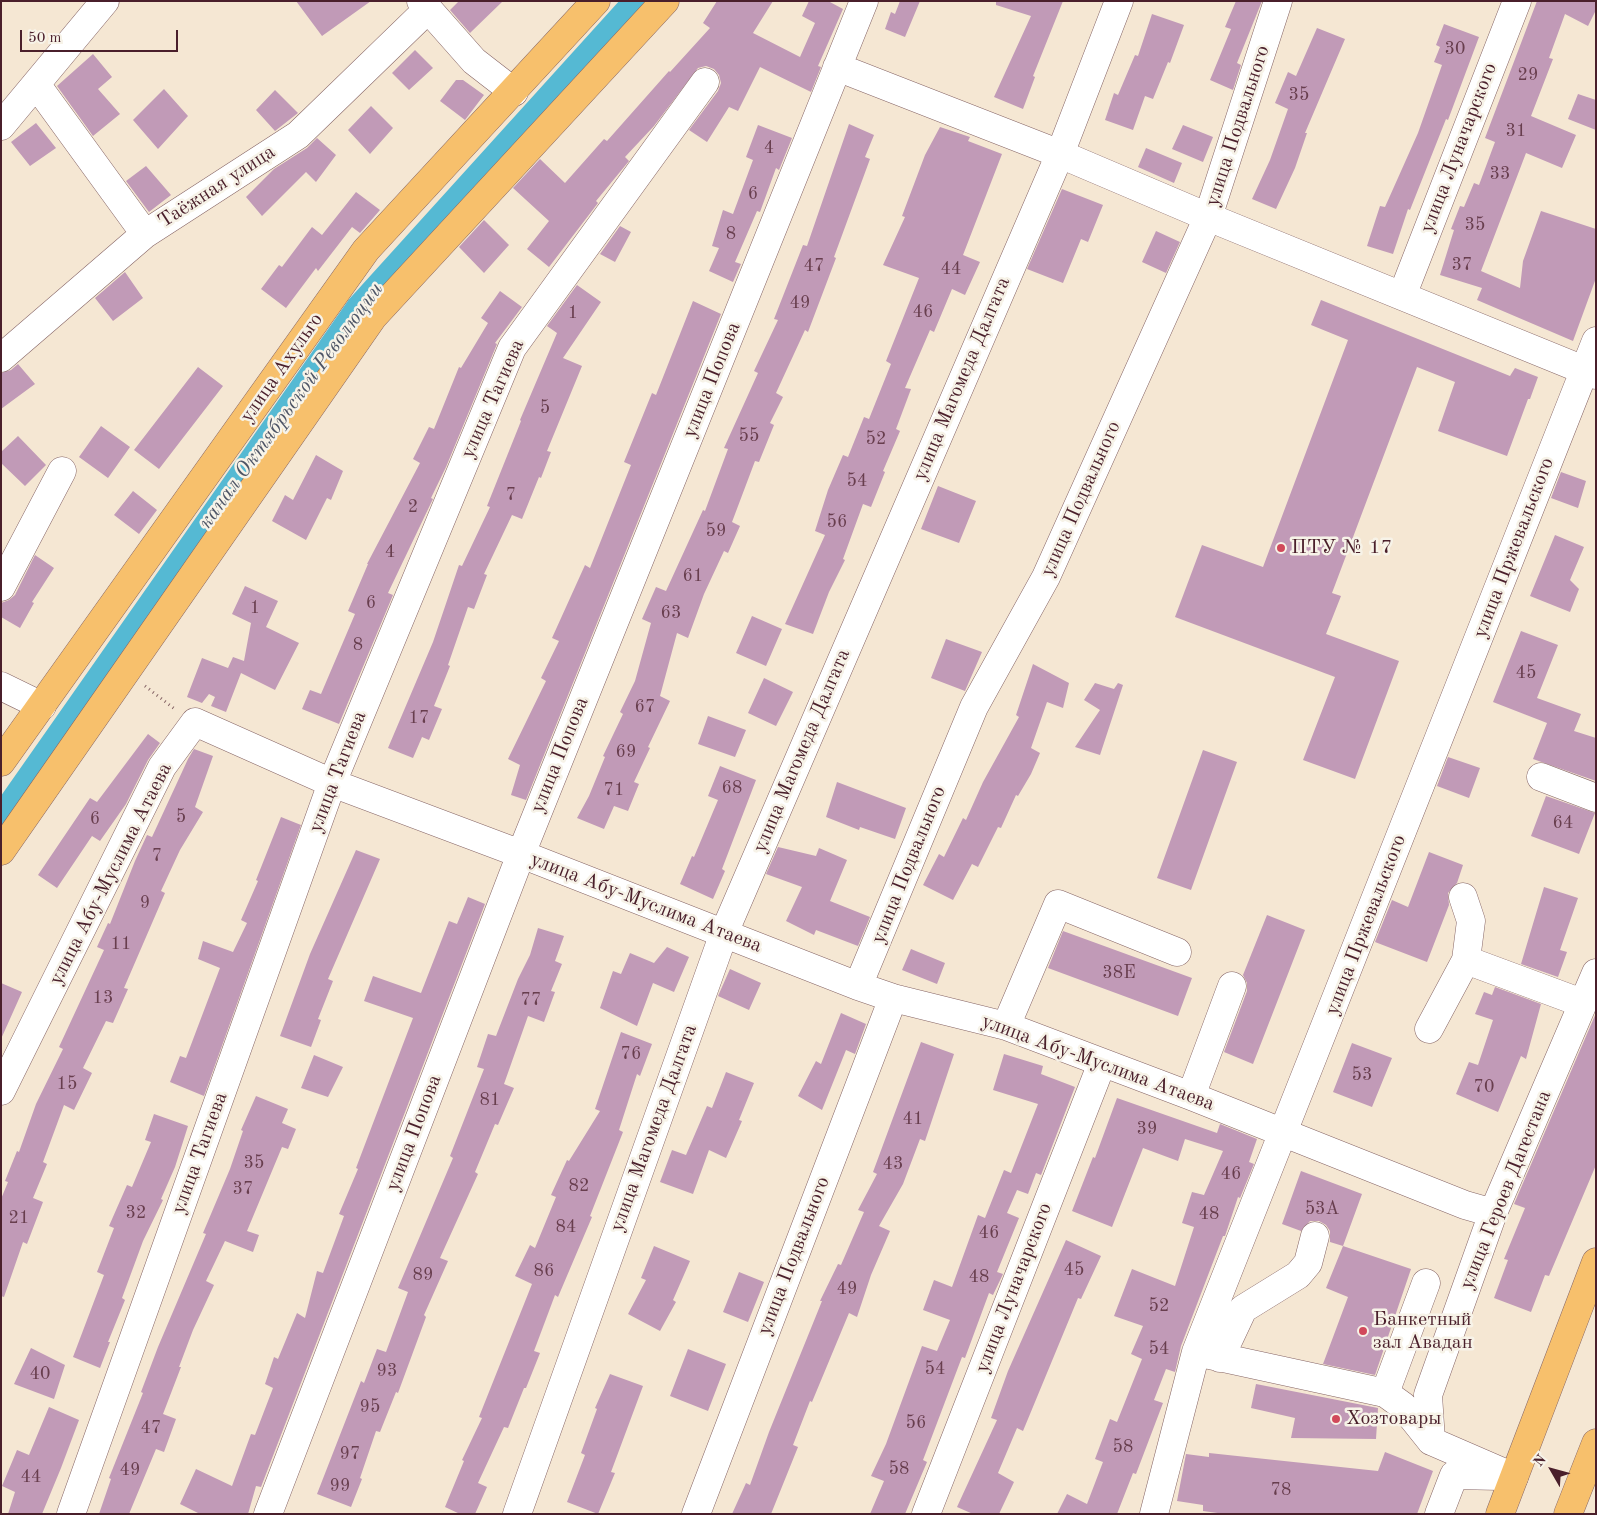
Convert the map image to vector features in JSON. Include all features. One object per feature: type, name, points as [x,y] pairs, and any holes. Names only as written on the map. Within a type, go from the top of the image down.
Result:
[{"type":"main road","name":"улица Ахульго","points":[[1,762],[366,250],[514,92],[596,1]]},
{"type":"main road","points":[[1,851],[373,318],[666,1]]},
{"type":"main road","points":[[1500,1514],[1596,1262]]},
{"type":"main road","points":[[1568,1514],[1596,1443]]},
{"type":"street","points":[[1,126],[105,1]]},
{"type":"street","name":"улица Попова","points":[[268,1514],[521,854],[864,1]]},
{"type":"street","name":"улица Магомеда Далгата","points":[[517,1514],[724,933],[1060,154],[1119,1]]},
{"type":"street","name":"улица Подвального","points":[[858,986],[974,707],[1046,576],[1208,217],[1278,1]]},
{"type":"street","name":"улица Луначарского","points":[[1402,296],[1517,1]]},
{"type":"street","points":[[424,6],[474,61],[514,92]]},
{"type":"street","name":"Таёжная улица","points":[[1,358],[145,234],[298,135],[424,6]]},
{"type":"street","points":[[837,67],[1060,154],[1590,374]]},
{"type":"street","name":"улица Тагиева","points":[[71,1514],[332,783],[512,348],[706,82]]},
{"type":"street","points":[[36,84],[145,234]]},
{"type":"street","name":"улица Пржевальского","points":[[1154,1514],[1284,1133],[1590,374],[1596,341]]},
{"type":"street","points":[[1,588],[62,471]]},
{"type":"street","points":[[1,686],[42,706]]},
{"type":"street","name":"улица Абу-Муслима Атаева","points":[[1,1092],[162,767],[195,722],[332,783],[521,854],[858,986],[894,998],[1006,1026],[1191,1096],[1465,1205],[1493,1213]]},
{"type":"street","points":[[1541,777],[1596,798]]},
{"type":"street","points":[[1429,1029],[1466,960],[1471,921],[1463,898]]},
{"type":"street","points":[[1006,1026],[1058,904],[1177,952]]},
{"type":"street","points":[[1466,960],[1582,1003]]},
{"type":"street","name":"улица Героев Дагестана","points":[[1431,1441],[1428,1395],[1493,1213],[1596,973]]},
{"type":"street","points":[[1191,1096],[1232,986]]},
{"type":"street","name":"улица Подвального","points":[[696,1514],[894,998]]},
{"type":"street","name":"улица Луначарского","points":[[926,1514],[1102,1063]]},
{"type":"street","points":[[1315,1236],[1308,1263],[1298,1275],[1242,1309],[1208,1355],[1386,1393],[1403,1406],[1431,1441],[1514,1477]]},
{"type":"street","points":[[1386,1393],[1426,1283]]},
{"type":"street","points":[[1439,1514],[1454,1475],[1514,1477]]},
{"type":"path","points":[[126,672],[195,722]]},
{"type":"building","points":[[296,1],[371,1],[322,36]]},
{"type":"building","points":[[459,1],[503,1],[470,33],[450,10]]},
{"type":"building","points":[[717,1],[773,1],[753,33],[800,57],[815,23],[802,16],[809,1],[828,1],[843,9],[818,66],[821,67],[811,92],[760,67],[738,111],[729,107],[707,142],[689,130],[718,91],[721,83],[719,75],[714,69],[706,66],[698,68],[654,126],[625,157],[629,161],[596,201],[598,203],[549,267],[527,249],[549,221],[513,188],[540,159],[565,183],[604,139],[607,141],[710,28],[703,23]]},
{"type":"building","points":[[900,1],[920,1],[905,37],[885,29],[891,12],[895,14]]},
{"type":"building","points":[[996,1],[1063,1],[1033,76],[1035,77],[1023,109],[994,97],[1031,16],[996,5]]},
{"type":"building","points":[[1236,1],[1262,1],[1237,63],[1241,65],[1233,90],[1210,80],[1231,29],[1225,27]]},
{"type":"building","points":[[1537,1],[1596,1],[1596,10],[1588,26],[1565,14],[1549,58],[1553,59],[1531,116],[1576,135],[1562,168],[1526,153],[1481,271],[1520,288],[1523,261],[1541,211],[1596,229],[1596,278],[1573,341],[1477,300],[1482,288],[1440,275],[1454,230],[1451,229],[1460,206],[1464,207],[1474,183],[1479,185],[1495,142],[1485,138]]},
{"type":"building","points":[[1152,14],[1184,25],[1170,63],[1168,62],[1153,99],[1145,96],[1133,130],[1105,120],[1114,93],[1118,95],[1135,55],[1138,56]]},
{"type":"building","points":[[1444,24],[1479,37],[1448,120],[1446,119],[1410,210],[1408,209],[1393,254],[1367,246],[1380,206],[1385,207],[1418,133],[1442,65],[1434,62],[1440,47],[1436,45]]},
{"type":"building","points":[[1317,28],[1345,39],[1305,133],[1307,133],[1295,168],[1276,209],[1252,199],[1270,160],[1288,109],[1275,103],[1288,72],[1296,76]]},
{"type":"building","points":[[415,50],[433,68],[409,90],[392,73]]},
{"type":"building","points":[[93,54],[112,77],[98,89],[120,114],[93,136],[57,86]]},
{"type":"building","points":[[456,80],[463,80],[484,95],[465,120],[440,101]]},
{"type":"building","points":[[164,89],[188,116],[158,149],[133,120]]},
{"type":"building","points":[[275,90],[298,113],[275,131],[256,110]]},
{"type":"building","points":[[1578,94],[1596,100],[1596,130],[1568,119]]},
{"type":"building","points":[[371,106],[393,128],[370,154],[348,130]]},
{"type":"building","points":[[36,123],[56,148],[30,166],[11,142]]},
{"type":"building","points":[[849,124],[874,135],[865,157],[870,159],[834,257],[836,258],[808,332],[805,330],[776,393],[783,397],[770,423],[774,425],[759,462],[755,461],[732,522],[740,526],[728,553],[724,551],[704,594],[688,638],[677,633],[660,696],[670,701],[634,782],[639,784],[628,811],[614,806],[604,829],[577,818],[589,796],[605,757],[603,756],[623,714],[620,712],[635,681],[651,623],[642,619],[656,587],[666,591],[703,510],[705,511],[728,449],[724,448],[758,373],[754,371],[778,320],[774,319],[803,245],[807,246]]},
{"type":"building","points":[[758,125],[792,138],[779,170],[776,168],[760,212],[757,211],[735,262],[741,264],[733,282],[709,271],[719,248],[712,246],[723,210],[733,214],[753,160],[746,157]]},
{"type":"building","points":[[1183,125],[1213,137],[1203,162],[1172,149]]},
{"type":"building","points":[[940,127],[970,137],[968,141],[1002,154],[963,255],[980,262],[965,295],[952,289],[934,332],[930,330],[905,388],[911,389],[896,429],[900,431],[883,471],[885,472],[871,507],[863,504],[843,559],[845,560],[829,592],[813,634],[785,624],[825,535],[815,531],[828,490],[843,455],[848,457],[864,417],[869,419],[891,364],[886,361],[919,278],[883,265],[905,217],[902,216],[925,155]]},
{"type":"building","points":[[317,138],[336,155],[316,182],[306,172],[262,216],[246,197],[274,169],[307,148]]},
{"type":"building","points":[[1146,148],[1182,163],[1174,183],[1138,167]]},
{"type":"building","points":[[146,166],[171,195],[149,212],[126,181]]},
{"type":"building","points":[[1062,189],[1103,205],[1088,242],[1081,239],[1063,283],[1027,269]]},
{"type":"building","points":[[356,192],[380,210],[360,233],[352,227],[318,271],[316,268],[286,308],[261,289],[279,265],[282,267],[312,227],[322,235]]},
{"type":"building","points":[[484,220],[509,245],[484,273],[459,247]]},
{"type":"building","points":[[620,226],[631,232],[615,262],[600,254]]},
{"type":"building","points":[[1156,231],[1180,242],[1166,273],[1142,262]]},
{"type":"building","points":[[125,272],[143,298],[113,321],[95,298]]},
{"type":"building","points":[[577,285],[601,302],[563,358],[582,366],[547,451],[551,452],[541,478],[539,477],[522,519],[512,515],[484,574],[487,575],[474,609],[468,607],[448,665],[450,666],[434,706],[442,709],[429,740],[422,737],[413,758],[388,748],[433,642],[459,565],[462,566],[490,507],[487,506],[520,420],[557,333],[547,326]]},
{"type":"building","points":[[500,291],[522,307],[495,343],[497,344],[446,467],[431,498],[433,499],[388,593],[393,595],[339,724],[302,709],[310,690],[321,694],[355,614],[348,611],[367,564],[420,463],[413,459],[429,427],[434,429],[459,367],[461,368],[488,323],[481,318]]},
{"type":"building","points":[[1321,300],[1510,376],[1515,368],[1538,377],[1507,456],[1438,431],[1455,382],[1417,367],[1332,593],[1341,596],[1326,634],[1399,661],[1355,779],[1303,760],[1335,677],[1175,617],[1202,545],[1263,567],[1348,340],[1311,325]]},
{"type":"building","points":[[693,301],[721,314],[526,800],[511,795],[520,765],[508,759],[546,681],[541,678],[559,641],[552,638],[585,565],[590,568],[631,465],[624,462],[652,393],[656,395]]},
{"type":"building","points":[[18,364],[35,384],[1,409],[1,373],[11,370]]},
{"type":"building","points":[[198,367],[223,386],[159,469],[134,450]]},
{"type":"building","points":[[101,426],[130,447],[108,478],[79,457]]},
{"type":"building","points":[[18,436],[46,465],[25,486],[1,463],[1,452]]},
{"type":"building","points":[[316,455],[343,471],[331,500],[327,498],[306,540],[272,521],[285,495],[293,500]]},
{"type":"building","points":[[1561,472],[1586,481],[1578,508],[1551,498]]},
{"type":"building","points":[[938,486],[976,501],[959,543],[921,529]]},
{"type":"building","points":[[133,491],[157,510],[139,534],[114,515]]},
{"type":"building","points":[[1555,535],[1584,547],[1570,580],[1579,589],[1570,612],[1530,596]]},
{"type":"building","points":[[35,555],[54,568],[32,602],[34,603],[20,628],[1,617],[1,603],[15,595]]},
{"type":"building","points":[[245,586],[278,601],[266,627],[299,643],[275,690],[241,673],[226,712],[211,706],[215,697],[209,694],[202,703],[187,697],[202,658],[228,668],[233,657],[244,661],[251,623],[232,614]]},
{"type":"building","points":[[752,616],[782,629],[766,666],[736,653]]},
{"type":"building","points":[[1521,631],[1558,645],[1537,698],[1581,714],[1574,731],[1596,738],[1596,781],[1533,759],[1547,723],[1493,702]]},
{"type":"building","points":[[946,639],[982,652],[965,691],[931,678]]},
{"type":"building","points":[[1033,664],[1069,683],[1063,708],[1047,702],[1031,748],[1040,753],[1031,774],[1018,796],[1016,795],[1001,828],[998,827],[978,867],[972,864],[953,900],[923,885],[939,854],[944,857],[963,818],[966,820],[983,782],[1019,717],[1016,715]]},
{"type":"building","points":[[764,678],[793,692],[776,726],[748,713]]},
{"type":"building","points":[[1095,683],[1114,689],[1118,683],[1123,685],[1100,755],[1075,747],[1100,710],[1084,700]]},
{"type":"building","points":[[708,716],[746,730],[735,757],[698,744]]},
{"type":"building","points":[[148,734],[160,743],[148,760],[126,804],[100,841],[92,836],[57,888],[38,875],[90,798],[97,802]]},
{"type":"building","points":[[194,749],[213,756],[195,807],[203,812],[180,850],[161,891],[165,893],[124,988],[128,989],[113,1023],[106,1021],[83,1068],[92,1073],[74,1110],[64,1105],[43,1162],[47,1164],[33,1198],[43,1202],[27,1244],[23,1242],[4,1297],[1,1296],[1,1199],[8,1182],[5,1181],[17,1151],[19,1152],[36,1104],[63,1049],[59,1047],[104,950],[97,947],[108,923],[110,924],[147,835],[152,837]]},
{"type":"building","points":[[1203,750],[1237,762],[1191,890],[1157,878]]},
{"type":"building","points":[[1448,757],[1480,768],[1469,798],[1437,786]]},
{"type":"building","points":[[720,766],[756,780],[722,869],[725,871],[713,899],[680,884],[692,856],[694,857],[718,800],[708,796]]},
{"type":"building","points":[[837,782],[906,808],[895,839],[860,827],[859,830],[826,817]]},
{"type":"building","points":[[1546,796],[1595,813],[1579,854],[1531,836]]},
{"type":"building","points":[[281,817],[301,825],[204,1096],[170,1082],[180,1056],[186,1058],[220,968],[198,959],[203,941],[233,952],[247,923],[241,920],[258,881],[256,880]]},
{"type":"building","points":[[778,847],[816,856],[819,848],[847,860],[830,901],[870,917],[858,946],[816,930],[814,935],[786,921],[802,887],[766,874]]},
{"type":"building","points":[[356,850],[380,859],[328,979],[333,981],[318,1019],[321,1020],[311,1047],[280,1036],[310,954]]},
{"type":"building","points":[[1429,852],[1463,865],[1457,883],[1448,893],[1449,905],[1427,962],[1375,942],[1392,900],[1408,907]]},
{"type":"building","points":[[1544,887],[1578,898],[1560,950],[1567,952],[1558,977],[1521,964]]},
{"type":"building","points":[[468,897],[485,904],[261,1487],[256,1486],[248,1514],[200,1514],[180,1504],[196,1469],[232,1486],[251,1434],[255,1435],[273,1388],[265,1384],[274,1357],[278,1359],[297,1313],[305,1318],[317,1271],[323,1273],[344,1216],[339,1214],[358,1169],[356,1168],[413,1018],[364,1001],[373,976],[421,993],[449,921],[457,924]]},
{"type":"building","points":[[1267,915],[1305,930],[1253,1064],[1224,1052],[1247,991],[1247,983],[1243,975]]},
{"type":"building","points":[[538,928],[564,936],[555,961],[562,964],[551,991],[555,992],[544,1022],[528,1016],[504,1084],[514,1088],[498,1125],[495,1124],[475,1172],[478,1174],[440,1258],[448,1261],[424,1315],[426,1317],[398,1393],[396,1392],[380,1432],[376,1431],[360,1478],[362,1479],[351,1507],[317,1494],[361,1381],[364,1383],[377,1349],[386,1352],[408,1292],[398,1288],[453,1158],[450,1156],[484,1069],[477,1067],[488,1034],[496,1036],[518,979],[530,955]]},
{"type":"building","points":[[1063,931],[1192,978],[1178,1016],[1048,968]]},
{"type":"building","points":[[667,947],[689,957],[674,992],[653,983],[637,1026],[600,1008],[613,971],[621,974],[630,953],[654,963]]},
{"type":"building","points":[[911,949],[945,963],[937,984],[902,970]]},
{"type":"building","points":[[730,969],[761,983],[749,1010],[718,996]]},
{"type":"building","points":[[1,983],[22,992],[1,1039]]},
{"type":"building","points":[[1495,987],[1541,1004],[1526,1059],[1521,1056],[1498,1112],[1456,1094],[1469,1062],[1478,1065],[1493,1020],[1475,1014],[1484,992],[1492,995]]},
{"type":"building","points":[[841,1013],[866,1024],[855,1054],[846,1050],[822,1110],[798,1096],[816,1061],[821,1064]]},
{"type":"building","points":[[1596,1013],[1596,1165],[1549,1276],[1545,1275],[1531,1312],[1494,1298],[1508,1260],[1504,1259],[1525,1208],[1514,1204]]},
{"type":"building","points":[[621,1032],[652,1044],[640,1076],[637,1074],[619,1130],[623,1132],[590,1216],[592,1217],[558,1297],[555,1295],[534,1351],[540,1353],[526,1388],[524,1388],[508,1428],[504,1427],[478,1483],[487,1487],[475,1514],[460,1514],[445,1507],[464,1461],[462,1460],[482,1418],[479,1417],[532,1284],[515,1276],[530,1245],[535,1248],[556,1197],[551,1195],[567,1160],[569,1161],[600,1111],[595,1109]]},
{"type":"building","points":[[921,1042],[954,1054],[925,1141],[920,1139],[903,1184],[879,1226],[890,1231],[871,1275],[857,1317],[849,1313],[812,1402],[810,1401],[793,1445],[798,1447],[771,1514],[732,1514],[746,1483],[750,1485],[769,1432],[822,1301],[820,1301],[838,1264],[841,1265],[864,1212],[858,1210],[877,1174],[873,1172]]},
{"type":"building","points":[[1352,1043],[1392,1058],[1372,1107],[1333,1092]]},
{"type":"building","points":[[1004,1054],[1043,1066],[1041,1074],[1075,1087],[1041,1175],[1036,1173],[1028,1194],[1017,1190],[1007,1213],[1019,1218],[997,1272],[1003,1274],[993,1295],[989,1293],[965,1358],[962,1357],[923,1460],[927,1462],[905,1514],[870,1514],[884,1481],[871,1476],[886,1444],[922,1346],[937,1351],[950,1320],[923,1310],[934,1280],[952,1287],[978,1215],[985,1218],[1004,1170],[1011,1173],[1038,1104],[993,1090]]},
{"type":"building","points":[[314,1055],[343,1067],[328,1097],[301,1088]]},
{"type":"building","points":[[726,1072],[754,1083],[739,1120],[742,1121],[726,1158],[709,1150],[693,1194],[660,1182],[672,1150],[686,1155],[707,1106],[712,1108]]},
{"type":"building","points":[[256,1096],[288,1109],[282,1123],[296,1129],[288,1149],[282,1147],[247,1231],[259,1235],[253,1252],[225,1241],[206,1281],[214,1285],[193,1330],[163,1414],[176,1419],[164,1452],[156,1449],[129,1514],[99,1514],[111,1479],[109,1478],[143,1393],[141,1392],[206,1234],[203,1233],[230,1169],[243,1131],[241,1130]]},
{"type":"building","points":[[1117,1098],[1217,1133],[1220,1124],[1257,1139],[1249,1162],[1254,1164],[1240,1198],[1238,1197],[1225,1236],[1223,1236],[1181,1346],[1175,1372],[1166,1369],[1154,1400],[1163,1403],[1136,1474],[1133,1473],[1117,1514],[1057,1514],[1067,1494],[1087,1504],[1103,1462],[1095,1459],[1110,1419],[1117,1422],[1142,1359],[1131,1354],[1143,1326],[1114,1316],[1132,1269],[1175,1286],[1194,1227],[1182,1223],[1192,1192],[1204,1195],[1223,1151],[1185,1139],[1178,1161],[1143,1148],[1112,1227],[1072,1211],[1093,1157],[1095,1158]]},
{"type":"building","points":[[154,1114],[188,1126],[175,1167],[161,1199],[163,1200],[143,1241],[122,1298],[125,1300],[100,1368],[73,1357],[104,1275],[97,1272],[114,1228],[109,1226],[127,1185],[132,1187],[151,1142],[145,1140]]},
{"type":"building","points":[[1301,1171],[1362,1194],[1343,1246],[1330,1242],[1330,1231],[1326,1225],[1319,1221],[1310,1221],[1301,1231],[1282,1224]]},
{"type":"building","points":[[1066,1240],[1101,1256],[1081,1299],[1078,1298],[1023,1431],[1017,1428],[998,1473],[1014,1482],[999,1514],[973,1514],[957,1507],[997,1420],[991,1418],[1008,1371]]},
{"type":"building","points":[[654,1246],[690,1261],[673,1300],[676,1302],[660,1331],[628,1314],[646,1280],[641,1278]]},
{"type":"building","name":"Банкетный зал Авадан","points":[[1343,1246],[1411,1269],[1375,1375],[1323,1364],[1348,1297],[1326,1288]]},
{"type":"building","points":[[739,1272],[764,1282],[748,1322],[723,1312]]},
{"type":"building","points":[[31,1348],[65,1365],[54,1399],[14,1384]]},
{"type":"building","points":[[688,1349],[726,1364],[708,1411],[670,1396]]},
{"type":"building","points":[[610,1374],[643,1386],[611,1472],[615,1473],[598,1514],[567,1502],[585,1455],[581,1453],[597,1409],[595,1408]]},
{"type":"building","name":"Хозтовары","points":[[1256,1384],[1378,1408],[1376,1439],[1291,1438],[1295,1418],[1251,1408]]},
{"type":"building","points":[[49,1407],[79,1420],[61,1468],[42,1514],[8,1514],[15,1492],[2,1486],[17,1450],[29,1455]]},
{"type":"building","points":[[1385,1452],[1433,1471],[1417,1514],[1225,1514],[1203,1511],[1203,1505],[1177,1501],[1186,1454],[1209,1457],[1209,1453],[1378,1471]]},
{"type":"waterway","name":"канал Октябрьской Революции","points":[[1,815],[357,307],[634,1]]},
{"type":"place","name":"ПТУ № 17","points":[[1281,548]]},
{"type":"place","name":"Банкетный зал Авадан","points":[[1363,1331]]},
{"type":"place","name":"Хозтовары","points":[[1336,1419]]}]
